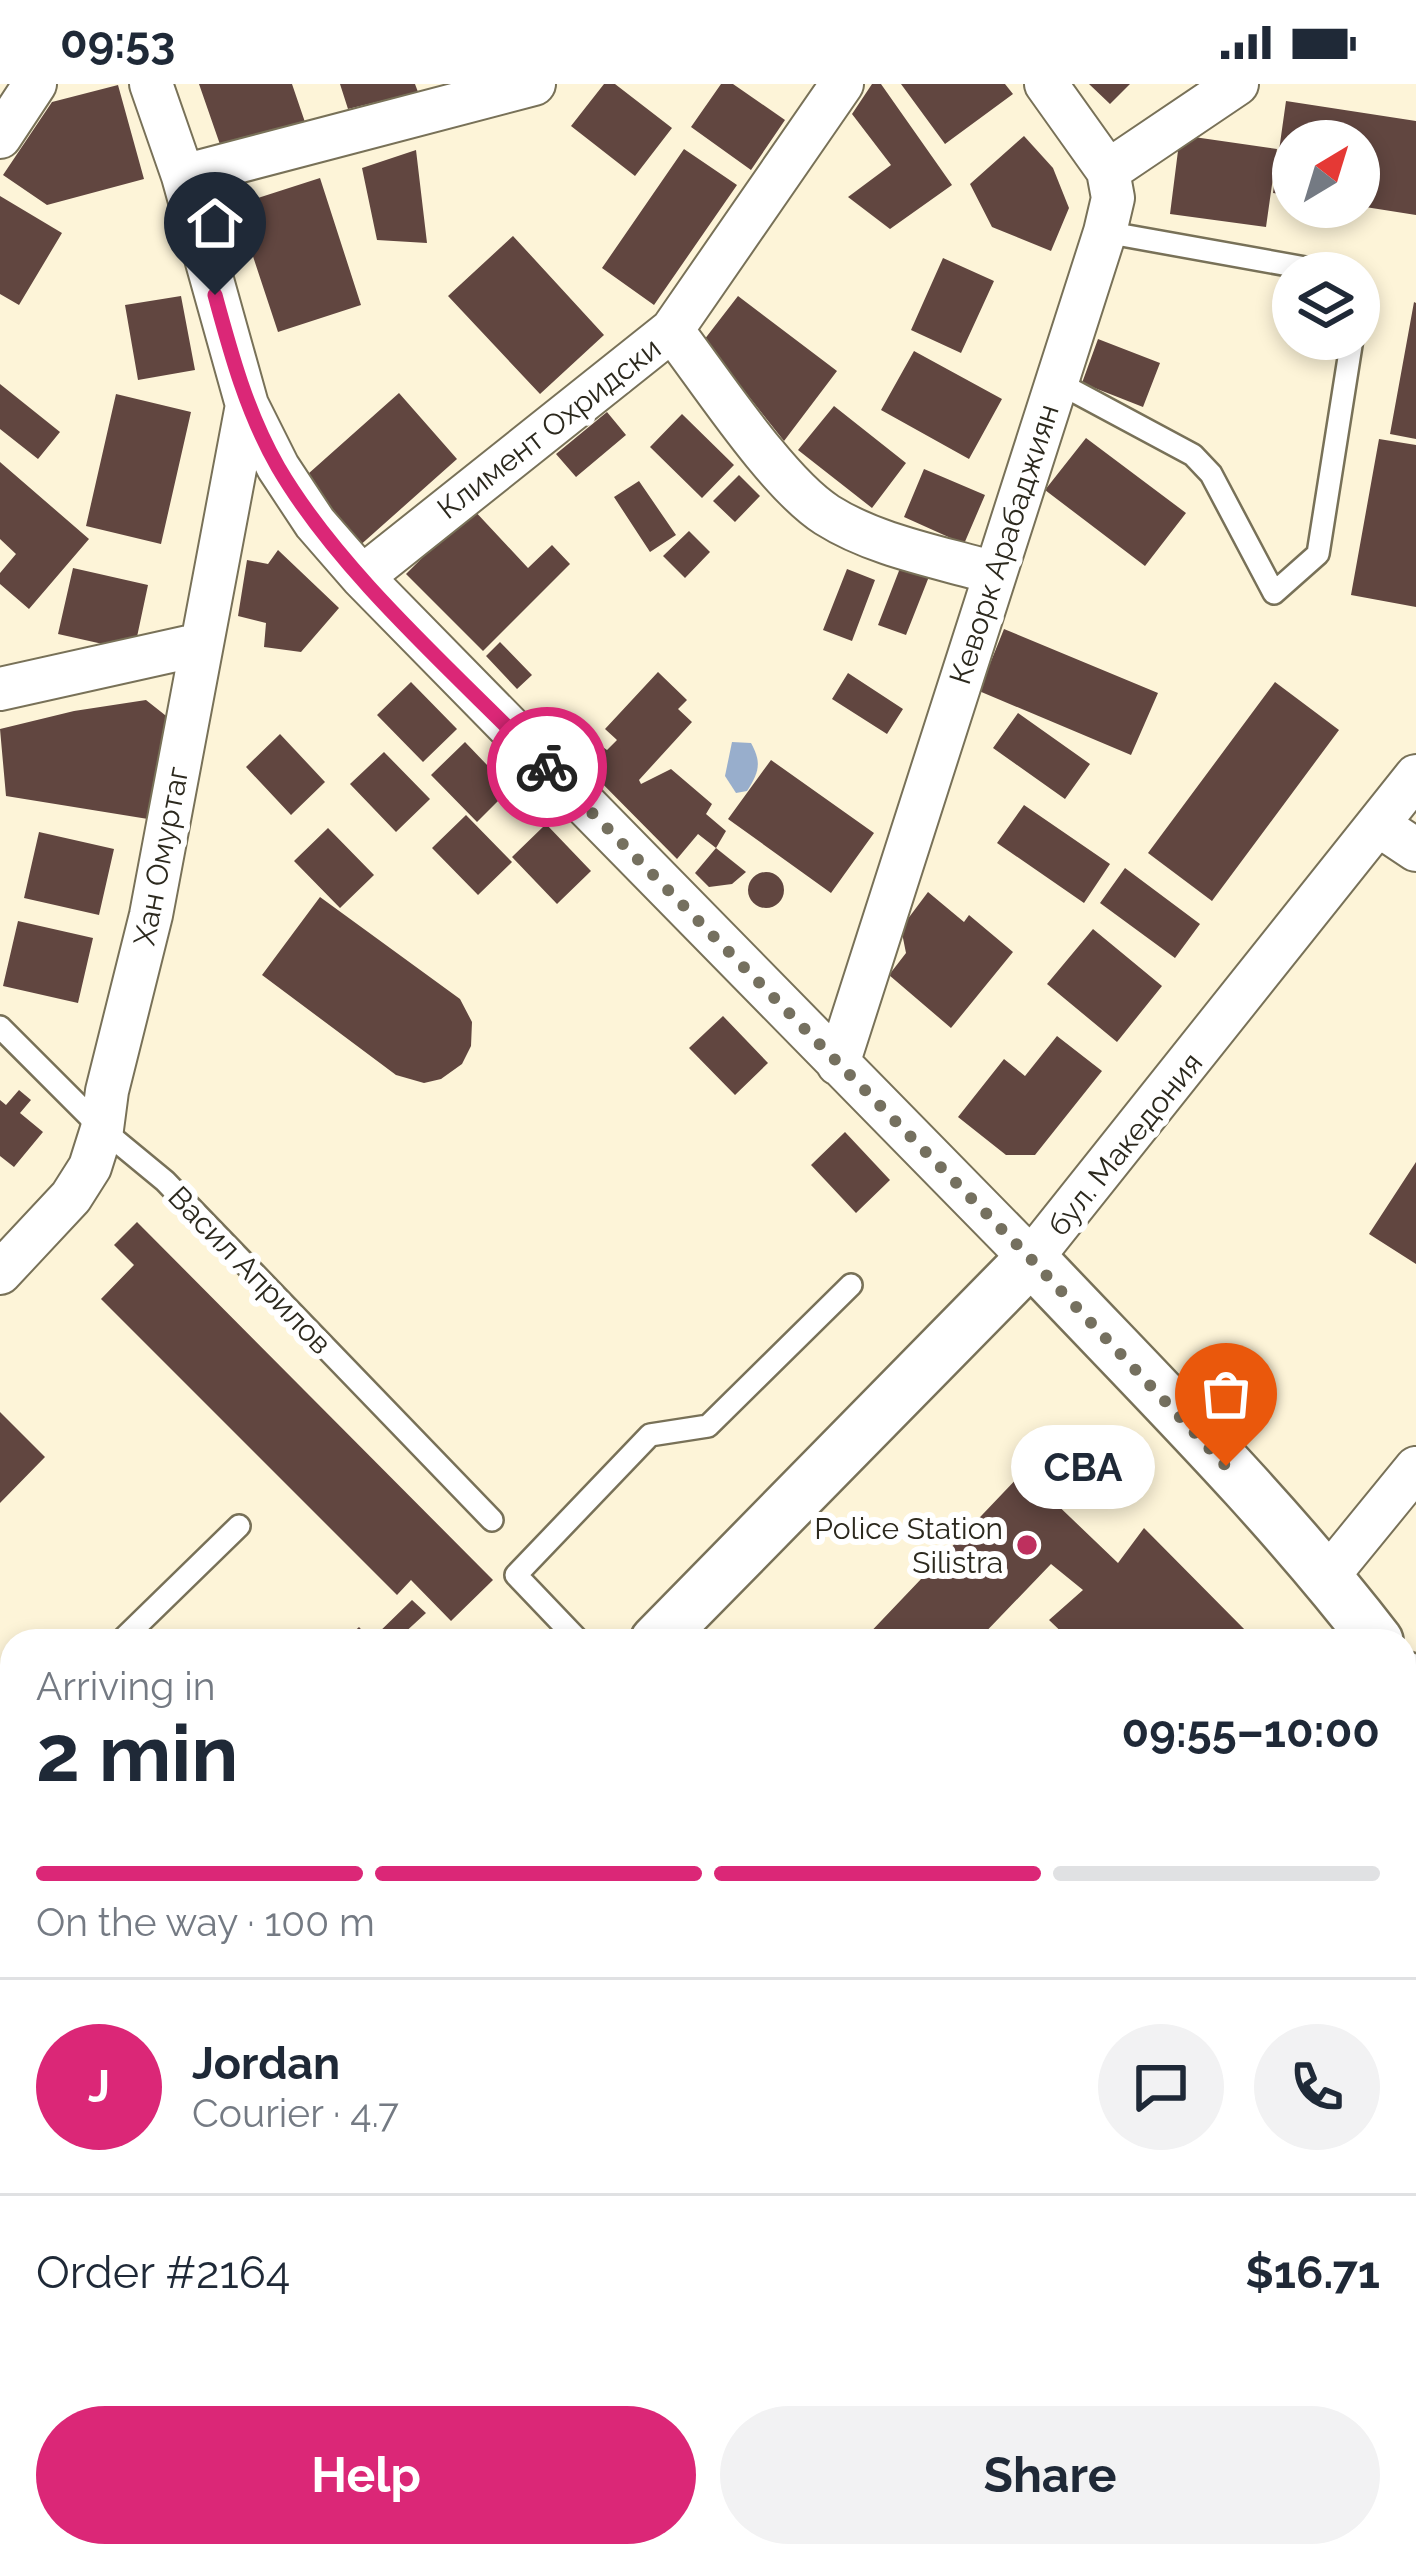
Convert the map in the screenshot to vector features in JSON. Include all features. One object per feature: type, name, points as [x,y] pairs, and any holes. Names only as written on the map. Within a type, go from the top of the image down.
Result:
[{"type":"street","points":[[0,137],[35,84]]},
{"type":"street","points":[[151,84],[183,176],[247,405],[315,523],[362,577],[1031,1259],[1327,1576],[1367,1629]]},
{"type":"street","points":[[183,176],[534,84]]},
{"type":"street","name":"Климент Охридски","points":[[362,577],[672,330],[842,84]]},
{"type":"street","points":[[1046,84],[1108,171],[1237,84]]},
{"type":"street","name":"Кеворк Арабаджиян","points":[[838,1064],[1105,232],[1113,197],[1108,171]]},
{"type":"street","points":[[672,330],[794,488],[827,515],[866,534],[994,573]]},
{"type":"street","name":"Хан Омуртаг","points":[[0,1273],[70,1197],[90,1167],[102,1129],[107,1091],[151,915],[247,405]]},
{"type":"street","points":[[0,689],[202,644]]},
{"type":"street","name":"бул. Македония","points":[[668,1629],[1031,1259],[1416,776]]},
{"type":"street","points":[[1380,826],[1416,850]]},
{"type":"street","points":[[1327,1576],[1416,1468]]},
{"type":"lane","points":[[1105,232],[1272,262]]},
{"type":"lane","points":[[1057,382],[1192,455],[1211,474],[1274,592],[1318,554],[1349,360]]},
{"type":"lane","name":"Васил Априлов","points":[[0,1027],[102,1129],[165,1181],[492,1520]]},
{"type":"lane","points":[[568,1629],[516,1575],[650,1435],[708,1426],[851,1285]]},
{"type":"lane","points":[[134,1629],[239,1526]]},
{"type":"water","points":[[732,742],[751,743],[757,756],[756,773],[747,791],[736,793],[725,776]]},
{"type":"building","points":[[199,84],[292,84],[307,128],[224,156]]},
{"type":"building","points":[[340,84],[415,84],[418,92],[348,109]]},
{"type":"building","points":[[604,84],[615,84],[672,128],[635,176],[571,126]]},
{"type":"building","points":[[721,84],[733,84],[785,120],[751,170],[691,127]]},
{"type":"building","points":[[872,84],[881,84],[952,185],[890,229],[848,197],[891,165],[852,114]]},
{"type":"building","points":[[901,84],[1005,84],[1013,94],[945,144]]},
{"type":"building","points":[[1089,84],[1130,84],[1110,104]]},
{"type":"building","points":[[118,85],[144,179],[47,205],[3,175],[52,102]]},
{"type":"building","points":[[1286,101],[1416,121],[1416,215],[1380,209],[1380,120],[1283,120]]},
{"type":"building","points":[[1180,135],[1272,148],[1266,227],[1170,214]]},
{"type":"building","points":[[1024,136],[1053,168],[1069,208],[1051,251],[992,227],[970,184]]},
{"type":"building","points":[[684,149],[737,185],[654,305],[602,268]]},
{"type":"building","points":[[416,150],[427,243],[377,240],[362,168]]},
{"type":"building","points":[[320,178],[361,305],[278,332],[236,205]]},
{"type":"building","points":[[0,196],[62,233],[19,305],[0,294]]},
{"type":"building","points":[[513,236],[604,335],[540,394],[448,296]]},
{"type":"building","points":[[943,258],[994,281],[961,353],[911,330]]},
{"type":"building","points":[[181,296],[195,370],[138,380],[125,305]]},
{"type":"building","points":[[738,296],[837,371],[784,441],[704,340]]},
{"type":"building","points":[[1416,303],[1416,439],[1390,434]]},
{"type":"building","points":[[1098,339],[1160,363],[1143,407],[1082,383]]},
{"type":"building","points":[[914,351],[1002,399],[969,459],[881,410]]},
{"type":"building","points":[[0,384],[60,432],[38,459],[0,429]]},
{"type":"building","points":[[399,393],[457,459],[357,548],[299,482]]},
{"type":"building","points":[[116,394],[191,412],[161,544],[86,526]]},
{"type":"building","points":[[834,406],[906,463],[872,508],[798,450]]},
{"type":"building","points":[[607,412],[626,435],[576,477],[556,454]]},
{"type":"building","points":[[682,414],[734,465],[702,498],[650,447]]},
{"type":"building","points":[[1086,438],[1186,513],[1145,566],[1045,490]]},
{"type":"building","points":[[1379,439],[1416,445],[1416,607],[1351,595]]},
{"type":"building","points":[[0,462],[89,539],[29,609],[0,584],[0,573],[16,554],[0,539]]},
{"type":"building","points":[[924,469],[985,495],[964,544],[904,517]]},
{"type":"building","points":[[739,475],[760,496],[735,522],[713,501]]},
{"type":"building","points":[[639,481],[676,535],[650,552],[614,497]]},
{"type":"building","points":[[472,508],[528,568],[552,545],[570,564],[483,651],[406,574]]},
{"type":"building","points":[[689,531],[710,552],[685,578],[663,556]]},
{"type":"building","points":[[278,550],[339,608],[301,652],[264,647],[266,623],[238,616],[247,560],[268,564]]},
{"type":"building","points":[[902,563],[930,574],[906,635],[878,625]]},
{"type":"building","points":[[73,568],[148,585],[134,651],[58,634]]},
{"type":"building","points":[[847,569],[875,580],[852,641],[823,630]]},
{"type":"building","points":[[1004,629],[1158,693],[1131,755],[979,691]]},
{"type":"building","points":[[500,642],[532,675],[517,689],[486,656]]},
{"type":"building","points":[[658,672],[687,700],[678,709],[692,722],[639,780],[641,784],[671,769],[712,804],[706,814],[726,831],[716,848],[698,834],[677,859],[578,759],[594,741],[607,750],[617,740],[605,729]]},
{"type":"building","points":[[848,673],[903,709],[887,734],[832,699]]},
{"type":"building","points":[[411,682],[457,729],[423,762],[377,715]]},
{"type":"building","points":[[1275,682],[1339,730],[1212,901],[1148,853]]},
{"type":"building","points":[[146,700],[170,719],[148,819],[6,796],[0,729]]},
{"type":"building","points":[[1018,713],[1090,764],[1065,799],[993,748]]},
{"type":"building","points":[[280,734],[325,782],[291,815],[246,767]]},
{"type":"building","points":[[465,742],[510,789],[477,822],[431,775]]},
{"type":"building","points":[[384,752],[430,799],[396,832],[350,784]]},
{"type":"building","points":[[771,760],[874,833],[831,893],[728,819]]},
{"type":"building","points":[[1024,805],[1110,864],[1084,903],[997,843]]},
{"type":"building","points":[[466,815],[512,862],[478,895],[432,848]]},
{"type":"building","points":[[546,824],[591,871],[557,904],[512,857]]},
{"type":"building","points":[[328,828],[374,875],[340,908],[294,861]]},
{"type":"building","points":[[39,832],[114,849],[99,915],[24,898]]},
{"type":"building","points":[[716,848],[746,872],[732,884],[709,887],[695,873]]},
{"type":"building","points":[[1125,868],[1200,924],[1175,958],[1100,903]]},
{"type":"building","points":[[766,872],[779,877],[784,890],[779,903],[766,908],[753,903],[748,890],[753,877]]},
{"type":"building","points":[[928,892],[964,922],[969,915],[1013,952],[951,1028],[889,975],[906,953],[901,928]]},
{"type":"building","points":[[320,897],[460,999],[472,1022],[471,1046],[462,1064],[441,1079],[424,1083],[396,1075],[262,975]]},
{"type":"building","points":[[18,921],[93,938],[78,1003],[3,986]]},
{"type":"building","points":[[1093,929],[1162,986],[1117,1042],[1047,984]]},
{"type":"building","points":[[723,1016],[768,1063],[735,1095],[689,1048]]},
{"type":"building","points":[[1057,1036],[1102,1071],[1035,1155],[1006,1155],[958,1117],[1004,1059],[1025,1076]]},
{"type":"building","points":[[19,1090],[31,1100],[20,1113],[43,1132],[14,1167],[0,1156],[0,1100],[6,1105]]},
{"type":"building","points":[[845,1132],[890,1180],[856,1213],[811,1165]]},
{"type":"building","points":[[1416,1162],[1416,1264],[1369,1234]]},
{"type":"building","points":[[137,1222],[493,1580],[451,1621],[411,1580],[397,1595],[101,1299],[134,1265],[114,1245]]},
{"type":"building","points":[[0,1412],[45,1457],[0,1503]]},
{"type":"building","name":"Police Station Silistra","points":[[1023,1472],[1118,1563],[1144,1528],[1244,1629],[1058,1629],[1049,1620],[1083,1590],[1051,1564],[989,1629],[873,1629]]},
{"type":"building","points":[[412,1600],[426,1613],[409,1629],[382,1629]]},
{"type":"way so far","points":[[547,767],[1031,1259],[1226,1466]]},
{"type":"place","name":"CBA","points":[[1226,1466]]},
{"type":"place","name":"Police Station Silistra","points":[[1027,1545]]},
{"type":"route","points":[[215,295],[247,405],[315,523],[547,767]]}]
